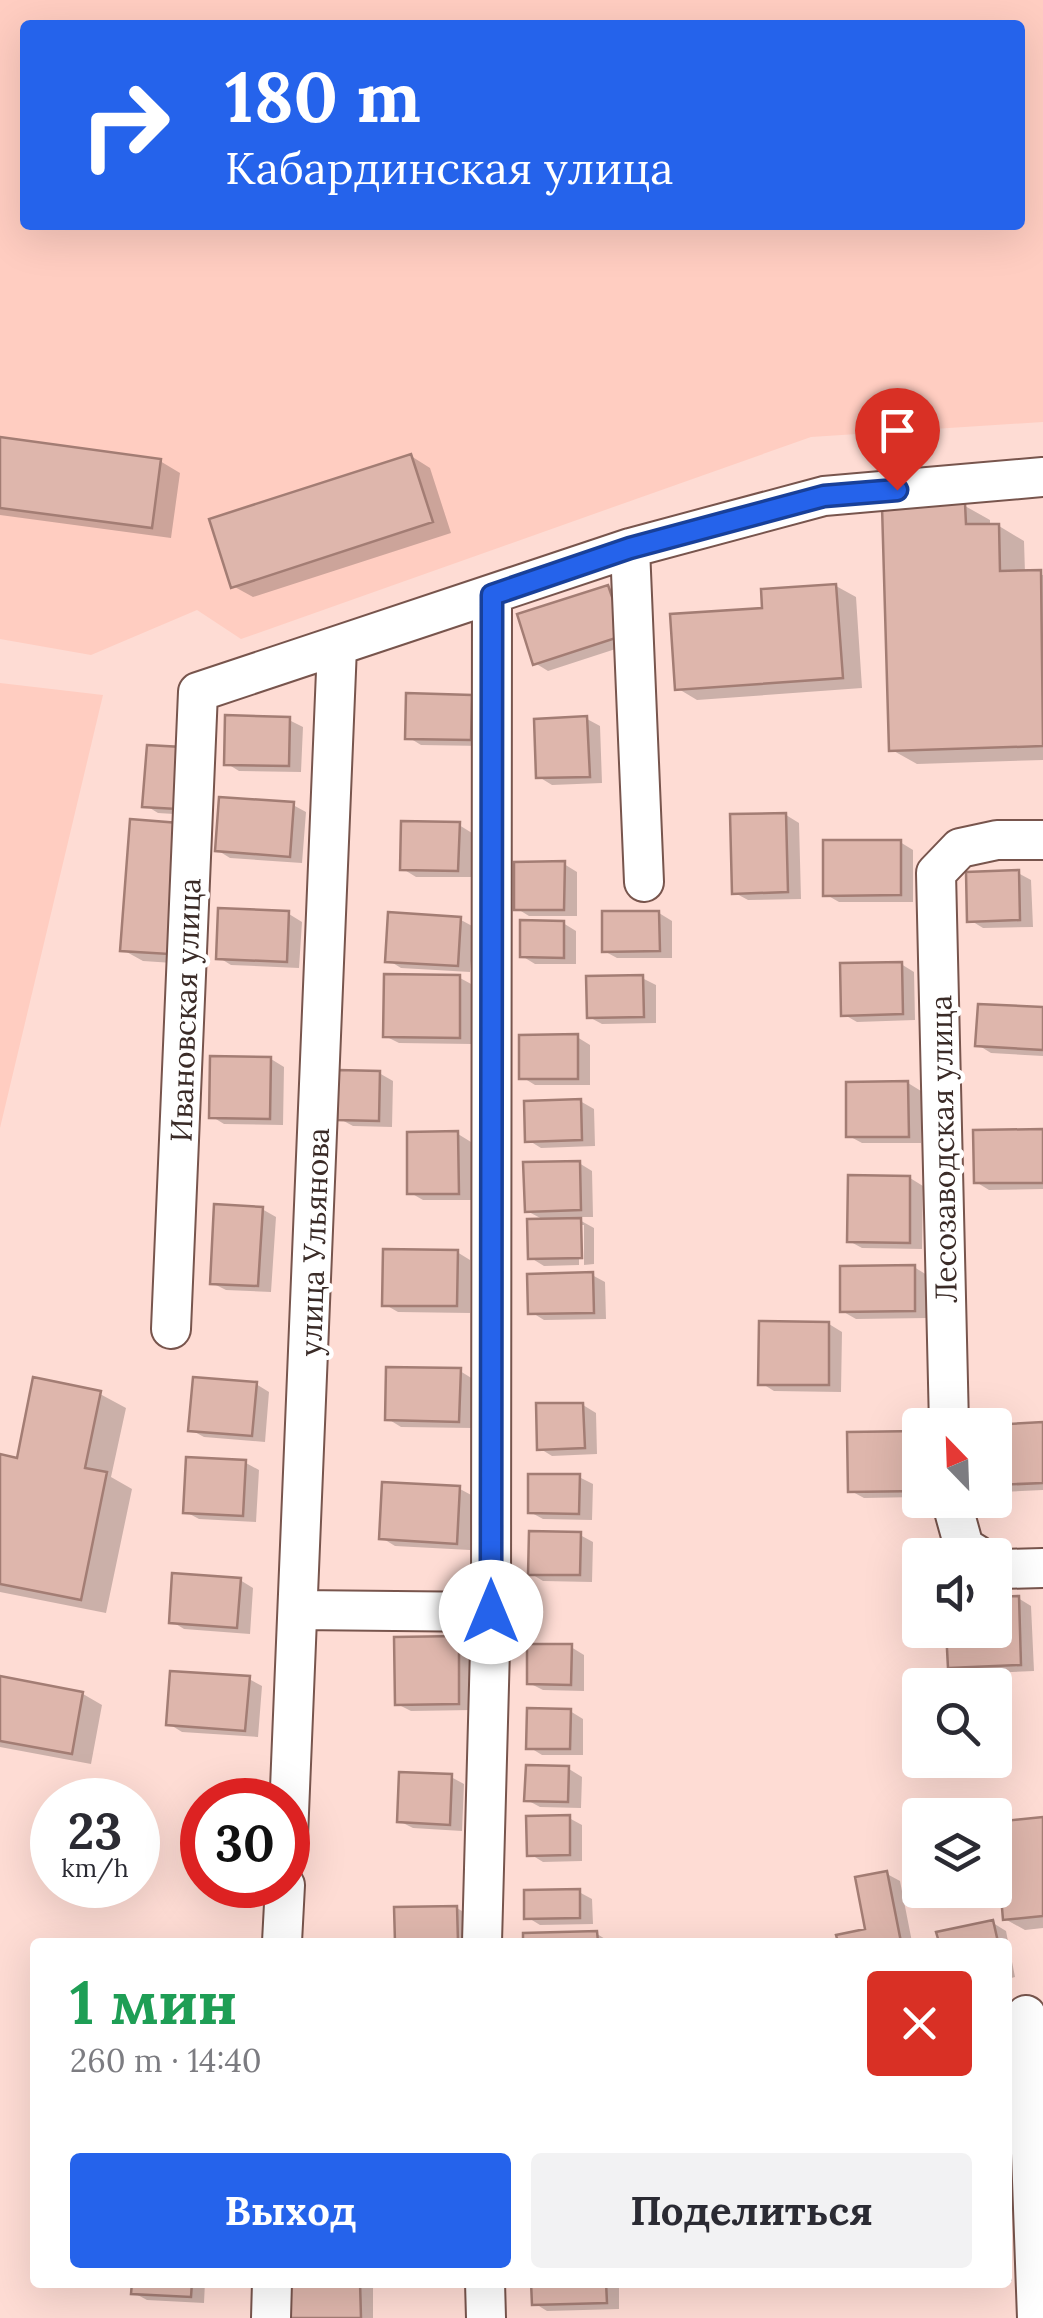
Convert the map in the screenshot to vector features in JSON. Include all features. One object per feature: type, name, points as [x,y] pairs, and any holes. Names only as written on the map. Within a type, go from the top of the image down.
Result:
[{"type":"street","points":[[337,647],[630,548],[824,496],[1043,477]]},
{"type":"street","points":[[630,548],[644,882]]},
{"type":"street","points":[[482,1938],[491,1612],[492,595]]},
{"type":"street","name":"Ивановская улица","points":[[171,1329],[198,692],[337,647]]},
{"type":"street","name":"улица Ульянова","points":[[291,1778],[337,647]]},
{"type":"street","name":"Лесозаводская улица","points":[[949,1408],[936,873],[960,848],[997,840],[1043,840]]},
{"type":"street","points":[[1012,1569],[1043,1568]]},
{"type":"street","points":[[300,1610],[491,1612]]},
{"type":"street","points":[[282,1938],[284,1908]]},
{"type":"street","points":[[1026,2015],[1038,2318]]},
{"type":"street","points":[[271,2318],[272,2288]]},
{"type":"street","points":[[485,2288],[486,2318]]},
{"type":"shaded area","points":[[0,0],[1043,0],[1043,422],[811,437],[241,639],[197,610],[91,655],[0,639]]},
{"type":"shaded area","points":[[0,683],[103,695],[0,1128]]},
{"type":"building","points":[[0,437],[161,459],[152,528],[0,508]]},
{"type":"building","points":[[411,454],[433,522],[231,588],[209,519]]},
{"type":"building","points":[[965,503],[966,524],[999,524],[1000,571],[1041,570],[1043,746],[889,751],[882,506]]},
{"type":"building","points":[[836,584],[843,678],[675,690],[670,614],[762,608],[761,589]]},
{"type":"building","points":[[608,585],[625,635],[533,665],[517,614]]},
{"type":"building","points":[[406,693],[472,695],[471,740],[405,739]]},
{"type":"building","points":[[225,715],[290,717],[289,766],[224,765]]},
{"type":"building","points":[[587,716],[590,777],[536,778],[534,719]]},
{"type":"building","points":[[147,745],[182,747],[177,809],[142,807]]},
{"type":"building","points":[[219,797],[294,802],[290,857],[215,851]]},
{"type":"building","points":[[786,813],[788,892],[732,894],[730,814]]},
{"type":"building","points":[[130,819],[179,823],[169,954],[120,951]]},
{"type":"building","points":[[401,821],[460,822],[458,871],[400,870]]},
{"type":"building","points":[[823,840],[901,840],[901,895],[823,896]]},
{"type":"building","points":[[565,861],[564,910],[514,910],[514,862]]},
{"type":"building","points":[[1019,870],[1020,920],[967,922],[966,872]]},
{"type":"building","points":[[218,908],[289,911],[287,962],[216,959]]},
{"type":"building","points":[[602,911],[659,911],[660,951],[602,952]]},
{"type":"building","points":[[388,912],[461,917],[458,966],[385,962]]},
{"type":"building","points":[[520,920],[564,921],[564,958],[520,957]]},
{"type":"building","points":[[902,962],[903,1014],[841,1016],[840,963]]},
{"type":"building","points":[[384,974],[460,975],[460,1038],[383,1037]]},
{"type":"building","points":[[643,975],[644,1017],[587,1018],[586,976]]},
{"type":"building","points":[[978,1004],[1043,1007],[1043,1050],[975,1046]]},
{"type":"building","points":[[578,1034],[578,1079],[519,1079],[519,1035]]},
{"type":"building","points":[[210,1056],[271,1057],[270,1119],[209,1118]]},
{"type":"building","points":[[338,1070],[380,1071],[379,1121],[337,1120]]},
{"type":"building","points":[[908,1081],[909,1137],[846,1137],[846,1082]]},
{"type":"building","points":[[581,1099],[582,1140],[525,1142],[524,1101]]},
{"type":"building","points":[[1043,1129],[1043,1183],[974,1183],[973,1130]]},
{"type":"building","points":[[458,1131],[459,1194],[407,1194],[407,1132]]},
{"type":"building","points":[[580,1161],[581,1210],[525,1212],[523,1162]]},
{"type":"building","points":[[848,1175],[910,1176],[910,1243],[847,1242]]},
{"type":"building","points":[[214,1204],[263,1207],[258,1286],[210,1284]]},
{"type":"building","points":[[581,1218],[582,1258],[528,1259],[527,1219]]},
{"type":"building","points":[[383,1249],[458,1250],[457,1306],[382,1306]]},
{"type":"building","points":[[915,1265],[915,1311],[840,1312],[840,1266]]},
{"type":"building","points":[[593,1272],[594,1313],[528,1314],[527,1274]]},
{"type":"building","points":[[759,1321],[829,1322],[829,1385],[758,1385]]},
{"type":"building","points":[[386,1367],[461,1368],[459,1422],[385,1420]]},
{"type":"building","points":[[33,1377],[101,1391],[85,1468],[107,1472],[81,1600],[0,1584],[0,1454],[17,1458]]},
{"type":"building","points":[[193,1377],[257,1382],[252,1436],[188,1431]]},
{"type":"building","points":[[536,1403],[583,1403],[585,1448],[537,1450]]},
{"type":"building","points":[[1043,1422],[1043,1483],[1012,1484],[1012,1424]]},
{"type":"building","points":[[902,1431],[902,1491],[848,1492],[847,1432]]},
{"type":"building","points":[[186,1457],[246,1460],[243,1516],[183,1513]]},
{"type":"building","points":[[528,1474],[580,1474],[579,1514],[528,1513]]},
{"type":"building","points":[[382,1482],[460,1486],[457,1544],[379,1539]]},
{"type":"building","points":[[529,1531],[581,1532],[580,1575],[528,1575]]},
{"type":"building","points":[[172,1573],[241,1578],[237,1628],[169,1623]]},
{"type":"building","points":[[1012,1596],[1019,1596],[1021,1665],[948,1668],[947,1648],[1012,1648]]},
{"type":"building","points":[[459,1636],[459,1704],[395,1705],[394,1637]]},
{"type":"building","points":[[527,1644],[572,1644],[571,1685],[527,1684]]},
{"type":"building","points":[[170,1671],[250,1676],[245,1731],[166,1725]]},
{"type":"building","points":[[0,1676],[83,1692],[72,1754],[0,1741]]},
{"type":"building","points":[[527,1708],[571,1709],[570,1749],[526,1749]]},
{"type":"building","points":[[526,1765],[569,1766],[568,1802],[524,1801]]},
{"type":"building","points":[[399,1772],[452,1774],[450,1825],[397,1822]]},
{"type":"building","points":[[570,1815],[570,1855],[527,1856],[526,1816]]},
{"type":"building","points":[[1043,1817],[1043,1916],[1003,1920],[1002,1908],[1012,1908],[1012,1820]]},
{"type":"building","points":[[887,1871],[900,1938],[837,1938],[836,1935],[865,1929],[855,1877]]},
{"type":"building","points":[[580,1889],[580,1918],[524,1919],[524,1890]]},
{"type":"building","points":[[457,1906],[458,1938],[395,1938],[394,1907]]},
{"type":"building","points":[[993,1920],[997,1938],[938,1938],[936,1932]]},
{"type":"building","points":[[597,1931],[598,1938],[523,1938],[523,1933]]},
{"type":"building","points":[[132,2288],[192,2288],[191,2297],[131,2294]]},
{"type":"building","points":[[288,2288],[360,2288],[361,2318],[289,2318]]},
{"type":"building","points":[[531,2288],[606,2288],[607,2303],[532,2305]]},
{"type":"route","points":[[491,1612],[492,595],[630,548],[824,496],[897,490]]}]
